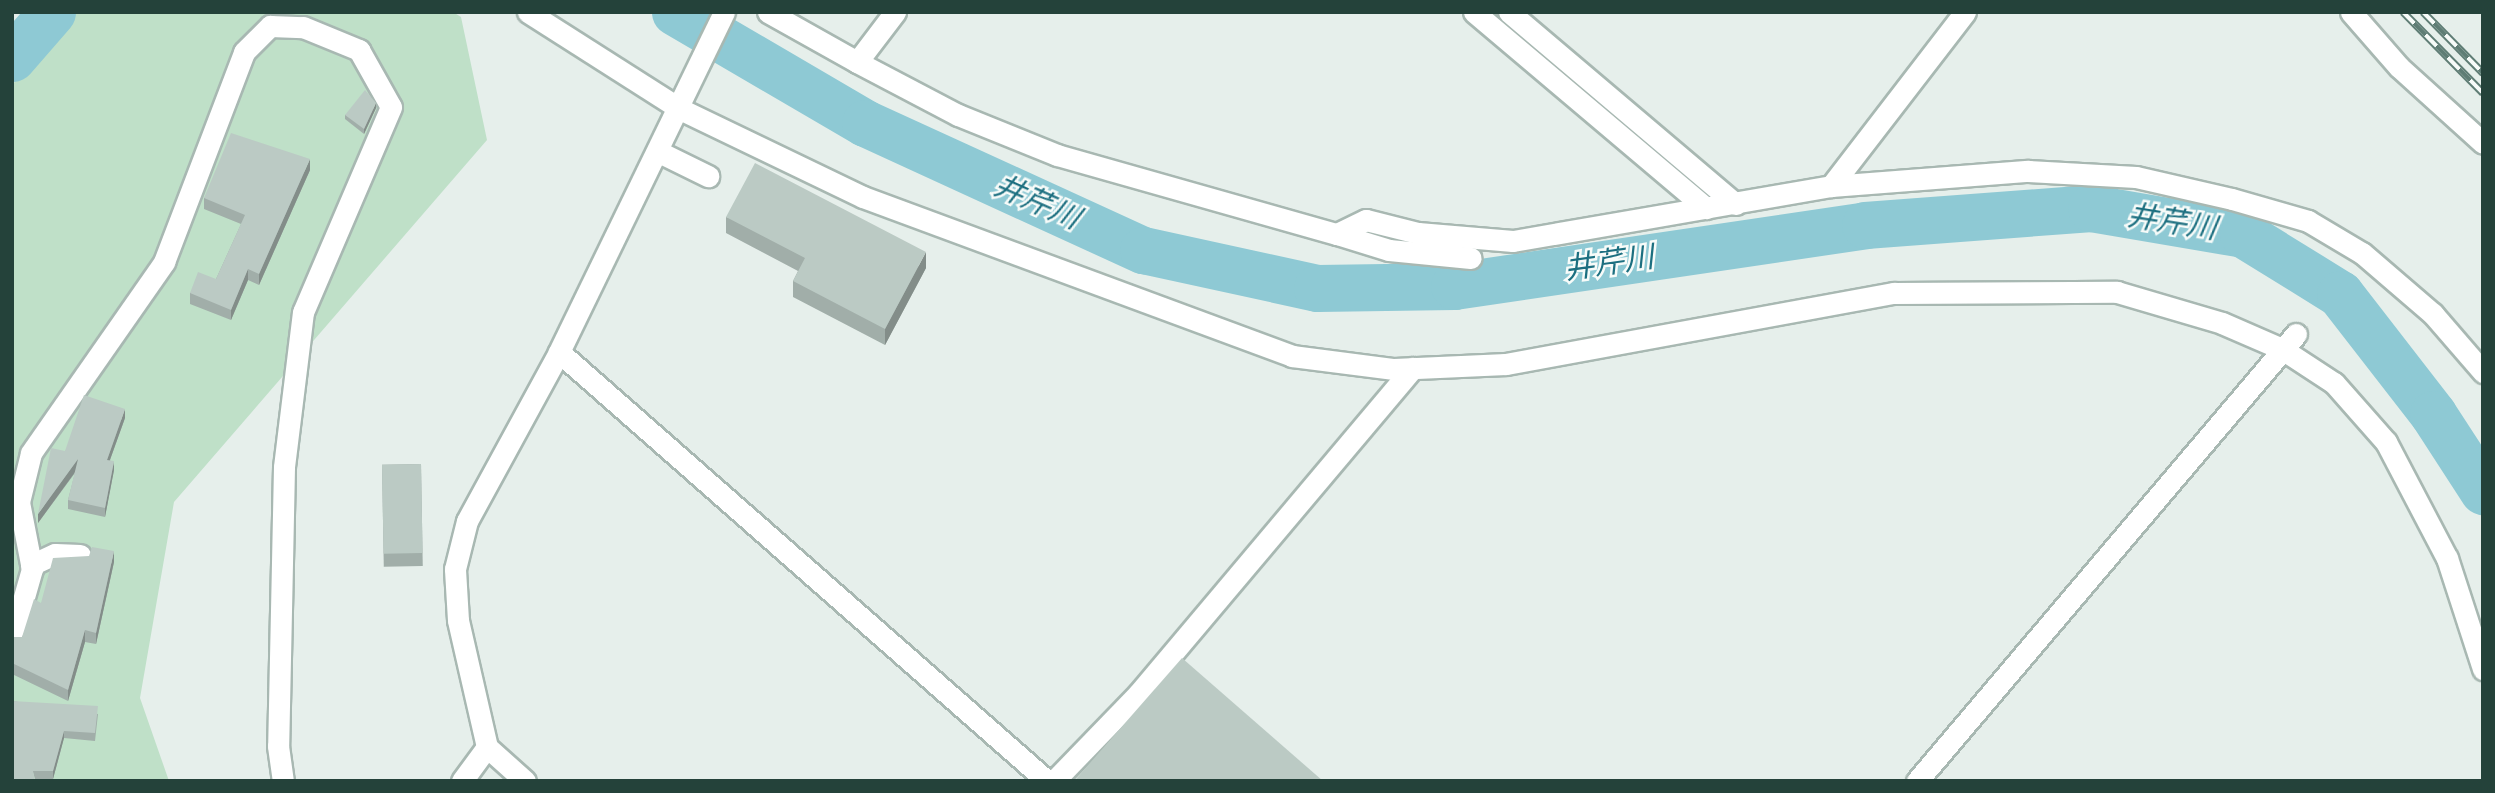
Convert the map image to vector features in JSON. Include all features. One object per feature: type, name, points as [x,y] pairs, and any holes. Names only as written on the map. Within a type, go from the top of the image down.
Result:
[{"type":"street","points":[[528,12],[680,109],[863,197],[1126,299],[1292,356],[1413,368],[1506,365],[1894,293],[2029,289],[2117,292],[2289,342],[2334,383],[2386,442],[2447,558],[2483,670]]},
{"type":"street","points":[[525,781],[488,747],[458,620],[455,569],[467,521],[559,352],[680,109],[724,12]]},
{"type":"street","points":[[768,12],[958,114],[1057,155],[1389,250],[1471,258]]},
{"type":"street","points":[[858,62],[895,12]]},
{"type":"street","points":[[1474,12],[1706,208]]},
{"type":"street","points":[[1509,12],[1735,204]]},
{"type":"street","points":[[1831,186],[1965,12]]},
{"type":"street","points":[[2351,12],[2399,67],[2483,143]]},
{"type":"street","points":[[12,639],[31,565],[19,502],[31,453],[164,262],[244,52],[270,26],[303,27],[359,50],[391,107],[303,312],[284,467],[278,747],[283,781]]},
{"type":"street","points":[[659,152],[708,176]]},
{"type":"street","points":[[1337,234],[1366,220],[1418,233],[1513,240],[1831,186],[2028,172],[2136,177],[2232,199],[2308,221],[2362,253],[2433,314],[2483,372]]},
{"type":"street","points":[[1917,781],[2289,342]]},
{"type":"street","points":[[559,352],[1047,781]]},
{"type":"street","points":[[1054,781],[1139,693],[1413,368]]},
{"type":"street","points":[[31,565],[55,554],[80,555]]},
{"type":"street","points":[[462,781],[488,747]]},
{"type":"green space","points":[[60,12],[453,12],[461,17],[487,140],[174,502],[140,698],[169,781],[23,781],[12,754],[12,86]]},
{"type":"building","points":[[365,90],[376,103],[364,129],[345,115]]},
{"type":"building","points":[[231,133],[310,159],[259,274],[248,269],[231,310],[190,293],[198,272],[216,279],[245,215],[204,198]]},
{"type":"building","points":[[755,163],[926,252],[885,329],[793,281],[805,258],[726,217]]},
{"type":"building","points":[[84,395],[125,409],[107,460],[114,461],[105,508],[68,500],[78,459],[38,514],[51,448],[65,451]]},
{"type":"building","points":[[421,464],[423,553],[384,554],[382,465]]},
{"type":"building","points":[[92,547],[114,551],[96,633],[85,630],[68,690],[12,663],[12,637],[22,637],[34,599],[41,603],[53,558],[89,556]]},
{"type":"building","points":[[1182,658],[1323,781],[1078,781],[1076,779]]},
{"type":"building","points":[[12,701],[98,706],[95,733],[64,731],[53,771],[33,771],[35,781],[12,781]]},
{"type":"waterway","points":[[12,58],[52,12]]},
{"type":"waterway","name":"井芹川","points":[[675,12],[865,123],[1143,250],[1317,288],[1454,286],[1865,225],[2091,208],[2243,234],[2340,294],[2433,414],[2483,491]]},
{"type":"railway","points":[[2403,12],[2483,93]]},
{"type":"railway","points":[[2423,12],[2483,73]]}]
